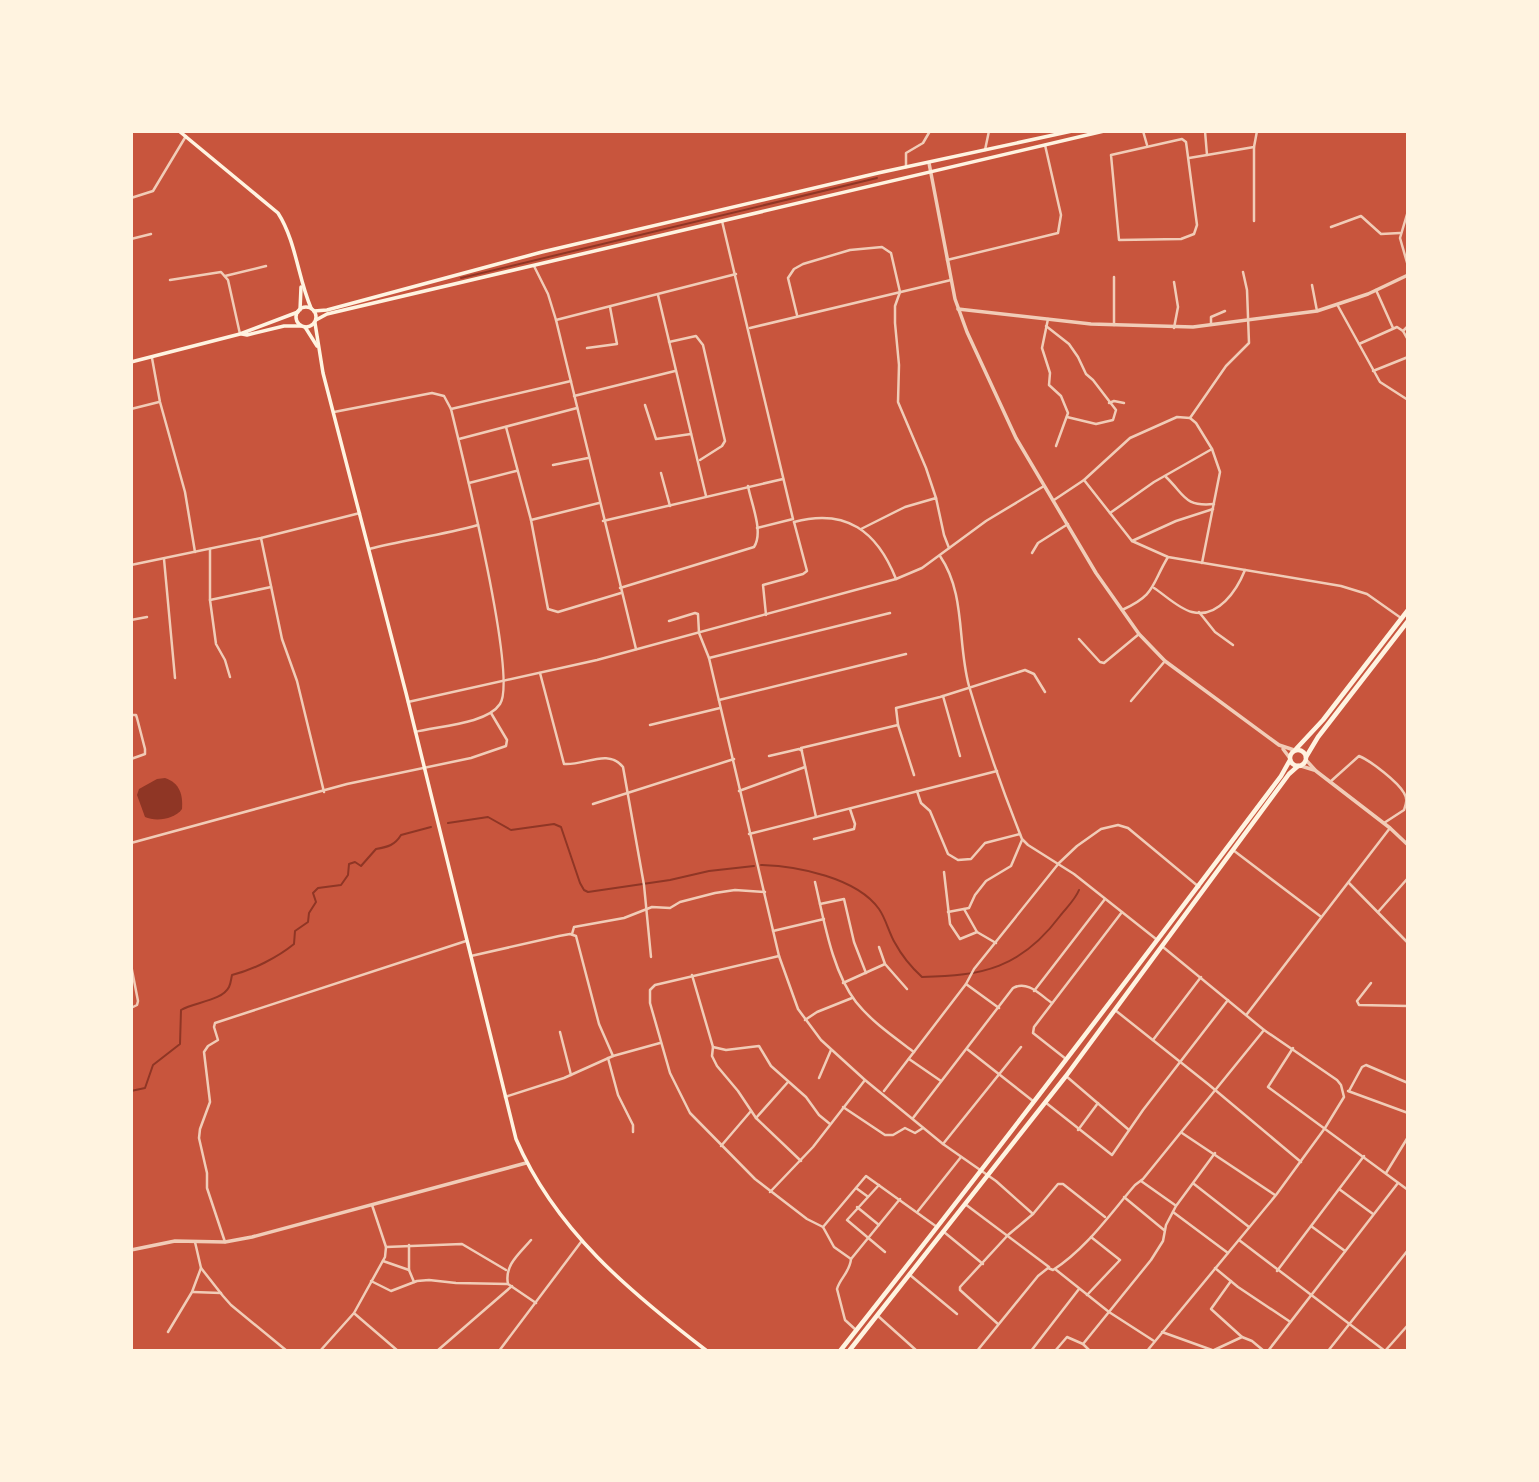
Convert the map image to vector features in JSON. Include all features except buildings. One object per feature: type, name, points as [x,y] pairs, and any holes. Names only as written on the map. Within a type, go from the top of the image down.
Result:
[{"type":"highway","points":[[840,1351],[982,1172],[1199,887],[1281,776],[1295,750],[1327,715],[1408,610]]},
{"type":"highway","points":[[849,1351],[1066,1076],[1289,774],[1306,758],[1324,729],[1407,623]]},
{"type":"highway","points":[[1295,750],[1302,750],[1306,758]]},
{"type":"highway","points":[[1290,759],[1293,765],[1299,766]]},
{"type":"main road","points":[[131,362],[240,334],[305,307],[327,310],[487,265],[878,173],[1072,131]]},
{"type":"main road","points":[[240,334],[247,335],[284,326],[303,326],[327,314],[1104,131]]},
{"type":"main road","points":[[183,133],[278,214],[286,228],[302,285],[313,310],[318,347],[505,1097],[516,1139],[526,1163],[581,1242],[613,1273],[707,1351]]},
{"type":"main road","points":[[878,173],[884,177],[880,184]]},
{"type":"main road","points":[[302,285],[297,321],[318,347]]},
{"type":"street","points":[[906,167],[906,153],[923,143],[930,131]]},
{"type":"street","points":[[985,150],[989,131]]},
{"type":"street","points":[[1143,131],[1147,147]]},
{"type":"street","points":[[1205,131],[1207,155]]},
{"type":"street","points":[[1254,221],[1254,148],[1257,131]]},
{"type":"street","points":[[131,198],[153,191],[183,133]]},
{"type":"street","points":[[1184,139],[1189,158],[1197,225],[1195,234],[1181,239],[1121,241],[1117,238],[1110,156],[1184,139]]},
{"type":"street","points":[[947,260],[1058,233],[1061,215],[1045,145]]},
{"type":"street","points":[[1189,158],[1254,148]]},
{"type":"street","points":[[929,163],[958,309],[1016,438],[1096,573],[1139,634],[1165,661],[1279,745],[1290,759]]},
{"type":"street","points":[[1408,211],[1400,233],[1401,249],[1408,266]]},
{"type":"street","points":[[1331,227],[1361,216],[1381,234],[1400,233]]},
{"type":"street","points":[[722,221],[807,571],[763,586],[766,615]]},
{"type":"street","points":[[131,239],[151,234]]},
{"type":"street","points":[[797,315],[789,286],[789,274],[803,264],[850,250],[882,247],[887,249],[894,260],[900,292],[895,306],[899,365],[898,402],[926,468],[950,548]]},
{"type":"street","points":[[225,276],[266,266]]},
{"type":"street","points":[[534,266],[548,294],[556,320],[636,649]]},
{"type":"street","points":[[170,281],[216,271],[225,276],[240,334]]},
{"type":"street","points":[[1190,418],[1224,369],[1247,346],[1247,290],[1243,272]]},
{"type":"street","points":[[556,320],[736,274]]},
{"type":"street","points":[[958,309],[1048,320],[1174,328],[1317,312],[1338,306],[1408,275]]},
{"type":"street","points":[[1114,325],[1115,277]]},
{"type":"street","points":[[749,328],[951,280]]},
{"type":"street","points":[[1174,282],[1178,307],[1174,328]]},
{"type":"street","points":[[1312,285],[1317,312]]},
{"type":"street","points":[[1376,290],[1393,328]]},
{"type":"street","points":[[658,295],[706,496]]},
{"type":"street","points":[[1338,306],[1382,384],[1408,400]]},
{"type":"street","points":[[587,348],[617,344],[610,307]]},
{"type":"street","points":[[1210,324],[1211,317],[1225,312]]},
{"type":"street","points":[[1048,320],[1042,348],[1050,373],[1049,386],[1061,396],[1068,410],[1056,446]]},
{"type":"street","points":[[1046,326],[1069,344],[1079,357],[1086,374],[1116,410],[1113,420],[1096,424],[1067,417]]},
{"type":"street","points":[[1403,331],[1408,326]]},
{"type":"street","points":[[1359,344],[1399,327],[1408,340]]},
{"type":"street","points":[[669,342],[696,336],[703,345],[725,441],[722,446],[699,461]]},
{"type":"street","points":[[152,357],[160,402],[185,492],[195,552]]},
{"type":"street","points":[[1373,371],[1408,357]]},
{"type":"street","points":[[575,396],[675,371]]},
{"type":"street","points":[[451,409],[571,381]]},
{"type":"street","points":[[334,412],[432,393],[444,396],[451,409],[496,617],[503,682],[502,700],[491,713],[464,722],[415,732]]},
{"type":"street","points":[[131,409],[160,402]]},
{"type":"street","points":[[1109,403],[1124,403]]},
{"type":"street","points":[[645,405],[656,439],[691,435]]},
{"type":"street","points":[[458,439],[577,408]]},
{"type":"street","points":[[1053,500],[1084,480],[1130,438],[1174,418],[1190,418],[1202,430],[1220,472],[1202,563]]},
{"type":"street","points":[[506,427],[531,520],[546,601],[550,610],[558,612],[751,549],[758,542],[748,486]]},
{"type":"street","points":[[1110,513],[1165,476],[1212,449]]},
{"type":"street","points":[[554,466],[588,457]]},
{"type":"street","points":[[469,483],[517,471]]},
{"type":"street","points":[[661,473],[670,506]]},
{"type":"street","points":[[1165,476],[1190,502],[1197,505],[1214,504]]},
{"type":"street","points":[[603,521],[783,479]]},
{"type":"street","points":[[1084,480],[1132,541],[1168,557],[1341,586],[1367,594],[1401,618]]},
{"type":"street","points":[[408,702],[636,649],[897,579],[914,573],[986,521],[1044,486]]},
{"type":"street","points":[[861,529],[905,507],[936,498]]},
{"type":"street","points":[[531,520],[599,503]]},
{"type":"street","points":[[1132,541],[1176,521],[1213,509]]},
{"type":"street","points":[[131,565],[261,538],[360,513]]},
{"type":"street","points":[[757,528],[824,517],[861,529],[878,545],[897,579]]},
{"type":"street","points":[[1032,553],[1038,544],[1068,524]]},
{"type":"street","points":[[369,549],[478,525]]},
{"type":"street","points":[[261,538],[282,639],[298,681],[324,792]]},
{"type":"street","points":[[210,549],[210,600],[216,644],[230,677]]},
{"type":"street","points":[[940,556],[950,571],[955,586],[969,686],[996,771],[1023,840],[1059,863],[1158,941]]},
{"type":"street","points":[[1121,611],[1140,602],[1154,588],[1168,557]]},
{"type":"street","points":[[164,558],[175,678]]},
{"type":"street","points":[[1154,588],[1191,612],[1199,612],[1219,607],[1240,583],[1246,569]]},
{"type":"street","points":[[210,600],[271,587]]},
{"type":"street","points":[[1199,612],[1215,632],[1233,645]]},
{"type":"street","points":[[669,621],[697,613],[699,633],[709,658],[779,956],[805,1020],[831,1050],[865,1080],[943,1144],[988,1176],[1032,1214]]},
{"type":"street","points":[[709,658],[890,613]]},
{"type":"street","points":[[131,620],[148,617]]},
{"type":"street","points":[[1079,639],[1104,663],[1139,634]]},
{"type":"street","points":[[719,699],[906,654]]},
{"type":"street","points":[[1131,701],[1165,661]]},
{"type":"street","points":[[914,775],[898,725],[896,708],[1028,670],[1034,674],[1045,692]]},
{"type":"street","points":[[540,673],[565,764],[608,757],[616,759],[623,767],[644,883],[651,957]]},
{"type":"street","points":[[943,696],[960,756]]},
{"type":"street","points":[[650,725],[720,708]]},
{"type":"street","points":[[131,844],[347,784],[504,748],[507,740],[491,713]]},
{"type":"street","points":[[131,715],[136,715],[145,754],[131,759]]},
{"type":"street","points":[[816,817],[801,748],[898,725]]},
{"type":"street","points":[[1279,745],[1295,750]]},
{"type":"street","points":[[769,756],[799,749],[802,751]]},
{"type":"street","points":[[1329,782],[1359,756],[1373,764],[1404,793],[1406,800],[1404,810],[1384,823]]},
{"type":"street","points":[[1306,758],[1315,771],[1384,823],[1408,845]]},
{"type":"street","points":[[593,803],[734,759]]},
{"type":"street","points":[[1299,766],[1315,771]]},
{"type":"street","points":[[739,791],[805,767]]},
{"type":"street","points":[[749,834],[996,771]]},
{"type":"street","points":[[918,791],[921,803],[930,811],[948,854],[955,859],[971,859],[985,843],[1020,834]]},
{"type":"street","points":[[814,839],[854,829],[850,809]]},
{"type":"street","points":[[883,1093],[966,984],[974,969],[1059,863],[1096,831],[1121,825],[1144,839],[1199,887]]},
{"type":"street","points":[[1247,1014],[1390,828]]},
{"type":"street","points":[[948,912],[969,908],[977,891],[990,878],[1011,866],[1023,840]]},
{"type":"street","points":[[1233,850],[1321,916]]},
{"type":"street","points":[[944,872],[952,928],[960,939],[977,932]]},
{"type":"street","points":[[1378,912],[1408,878]]},
{"type":"street","points":[[815,882],[843,983],[853,998],[883,1029],[914,1052]]},
{"type":"street","points":[[1348,882],[1408,943]]},
{"type":"street","points":[[572,934],[574,927],[624,918],[646,908],[670,908],[680,902],[735,890],[765,892]]},
{"type":"street","points":[[1034,991],[1105,898]]},
{"type":"street","points":[[820,904],[844,899],[854,942],[866,973]]},
{"type":"street","points":[[964,909],[977,932],[996,943]]},
{"type":"street","points":[[1068,1060],[1032,1031],[1122,912]]},
{"type":"street","points":[[773,931],[824,919]]},
{"type":"street","points":[[471,956],[572,934]]},
{"type":"street","points":[[572,934],[576,936],[610,1057],[616,1090],[633,1125],[633,1132]]},
{"type":"street","points":[[225,1242],[207,1188],[207,1173],[199,1134],[210,1102],[204,1052],[208,1045],[218,1040],[215,1023],[467,941]]},
{"type":"street","points":[[879,947],[885,964],[907,989]]},
{"type":"street","points":[[1163,947],[1264,1030],[1293,1048],[1347,1091],[1408,1113]]},
{"type":"street","points":[[779,956],[654,985],[650,990],[650,1003],[670,1073],[687,1108],[721,1146],[770,1192],[807,1219],[823,1227],[834,1247],[851,1259]]},
{"type":"street","points":[[843,983],[885,964]]},
{"type":"street","points":[[131,965],[138,1001],[137,1005],[131,1008]]},
{"type":"street","points":[[692,975],[716,1066],[738,1091],[756,1118],[801,1161]]},
{"type":"street","points":[[1153,1040],[1201,977]]},
{"type":"street","points":[[1371,983],[1357,1001],[1359,1005],[1408,1006]]},
{"type":"street","points":[[966,984],[999,1007]]},
{"type":"street","points":[[913,1118],[1018,985],[1026,985],[1052,1003]]},
{"type":"street","points":[[805,1020],[828,1007],[853,998]]},
{"type":"street","points":[[1045,1102],[1112,1155],[1228,1000]]},
{"type":"street","points":[[1115,1010],[1301,1162]]},
{"type":"street","points":[[1053,1270],[1090,1237],[1141,1181],[1264,1030]]},
{"type":"street","points":[[560,1032],[571,1075]]},
{"type":"street","points":[[505,1097],[571,1075],[610,1057],[662,1043]]},
{"type":"street","points":[[713,1047],[726,1050],[760,1046],[768,1062],[830,1124]]},
{"type":"street","points":[[943,1144],[1021,1047]]},
{"type":"street","points":[[1293,1048],[1268,1087],[1408,1190]]},
{"type":"street","points":[[967,1049],[1035,1103]]},
{"type":"street","points":[[819,1079],[831,1050]]},
{"type":"street","points":[[909,1059],[943,1082]]},
{"type":"street","points":[[1147,1351],[1276,1195],[1325,1128],[1362,1068],[1366,1065],[1408,1083]]},
{"type":"street","points":[[1066,1076],[1129,1130]]},
{"type":"street","points":[[770,1192],[801,1161],[865,1080]]},
{"type":"street","points":[[756,1118],[788,1082]]},
{"type":"street","points":[[1078,1130],[1098,1102]]},
{"type":"street","points":[[843,1107],[888,1136],[903,1128],[915,1133],[924,1127]]},
{"type":"street","points":[[721,1146],[751,1111]]},
{"type":"street","points":[[1182,1133],[1276,1195]]},
{"type":"street","points":[[1385,1173],[1408,1137]]},
{"type":"street","points":[[1083,1344],[1157,1251],[1176,1206],[1215,1153]]},
{"type":"street","points":[[1277,1271],[1364,1156]]},
{"type":"street","points":[[918,1212],[961,1157]]},
{"type":"street","points":[[131,1250],[175,1241],[225,1242],[252,1237],[526,1163]]},
{"type":"street","points":[[823,1227],[866,1176],[938,1228]]},
{"type":"street","points":[[1141,1181],[1176,1206]]},
{"type":"street","points":[[998,1324],[960,1289],[1061,1183],[1105,1218]]},
{"type":"street","points":[[1231,1281],[1210,1308],[1242,1337],[1266,1351],[1398,1183]]},
{"type":"street","points":[[879,1184],[847,1220],[885,1252]]},
{"type":"street","points":[[1194,1184],[1249,1228]]},
{"type":"street","points":[[856,1188],[867,1195]]},
{"type":"street","points":[[1339,1189],[1374,1214]]},
{"type":"street","points":[[1124,1197],[1164,1230]]},
{"type":"street","points":[[856,1331],[845,1320],[837,1289],[848,1271],[851,1259],[900,1199]]},
{"type":"street","points":[[965,1204],[1053,1270]]},
{"type":"street","points":[[320,1351],[354,1314],[383,1261],[386,1247],[372,1205]]},
{"type":"street","points":[[857,1207],[879,1225]]},
{"type":"street","points":[[1173,1212],[1228,1253]]},
{"type":"street","points":[[1311,1226],[1345,1251]]},
{"type":"street","points":[[944,1232],[983,1264]]},
{"type":"street","points":[[1087,1295],[1121,1260],[1090,1237]]},
{"type":"street","points":[[506,1270],[531,1240]]},
{"type":"street","points":[[1239,1240],[1385,1351],[1408,1325]]},
{"type":"street","points":[[195,1242],[201,1268],[231,1306],[287,1351]]},
{"type":"street","points":[[499,1351],[581,1242]]},
{"type":"street","points":[[386,1247],[462,1244],[506,1270],[510,1285]]},
{"type":"street","points":[[409,1245],[409,1270],[414,1282]]},
{"type":"street","points":[[1328,1351],[1408,1250]]},
{"type":"street","points":[[383,1261],[409,1270]]},
{"type":"street","points":[[168,1332],[192,1292],[201,1268]]},
{"type":"street","points":[[977,1351],[1048,1268],[1055,1269],[1109,1312],[1155,1342]]},
{"type":"street","points":[[1215,1268],[1290,1322]]},
{"type":"street","points":[[910,1275],[957,1314]]},
{"type":"street","points":[[371,1282],[391,1291],[414,1282],[429,1280],[510,1285],[536,1303]]},
{"type":"street","points":[[437,1351],[510,1285]]},
{"type":"street","points":[[1031,1351],[1079,1289]]},
{"type":"street","points":[[192,1292],[221,1293]]},
{"type":"street","points":[[354,1314],[398,1351]]},
{"type":"street","points":[[878,1316],[917,1351]]},
{"type":"street","points":[[1163,1332],[1212,1350],[1242,1337]]},
{"type":"street","points":[[1055,1351],[1066,1338],[1083,1344],[1090,1351]]},
{"type":"shaded area","points":[[165,778],[180,790],[182,809],[165,819],[145,817],[137,795],[139,789],[157,779]]},
{"type":"waterway","points":[[461,278],[877,178]]},
{"type":"waterway","points":[[448,823],[488,817],[511,830],[554,824],[561,827],[580,883],[588,892],[754,866]]},
{"type":"waterway","points":[[131,1091],[145,1088],[153,1065],[180,1044],[181,1010],[220,995],[229,987],[232,975],[265,962],[294,944],[295,931],[308,922],[309,913],[316,902],[313,893],[318,888],[341,885],[348,875],[349,864],[355,862],[361,866],[376,849],[391,845],[401,835],[431,827]]},
{"type":"waterway","points":[[761,865],[792,868],[826,876],[869,898],[884,917],[901,952],[922,977],[982,971],[1015,958],[1045,934],[1079,890]]}]
